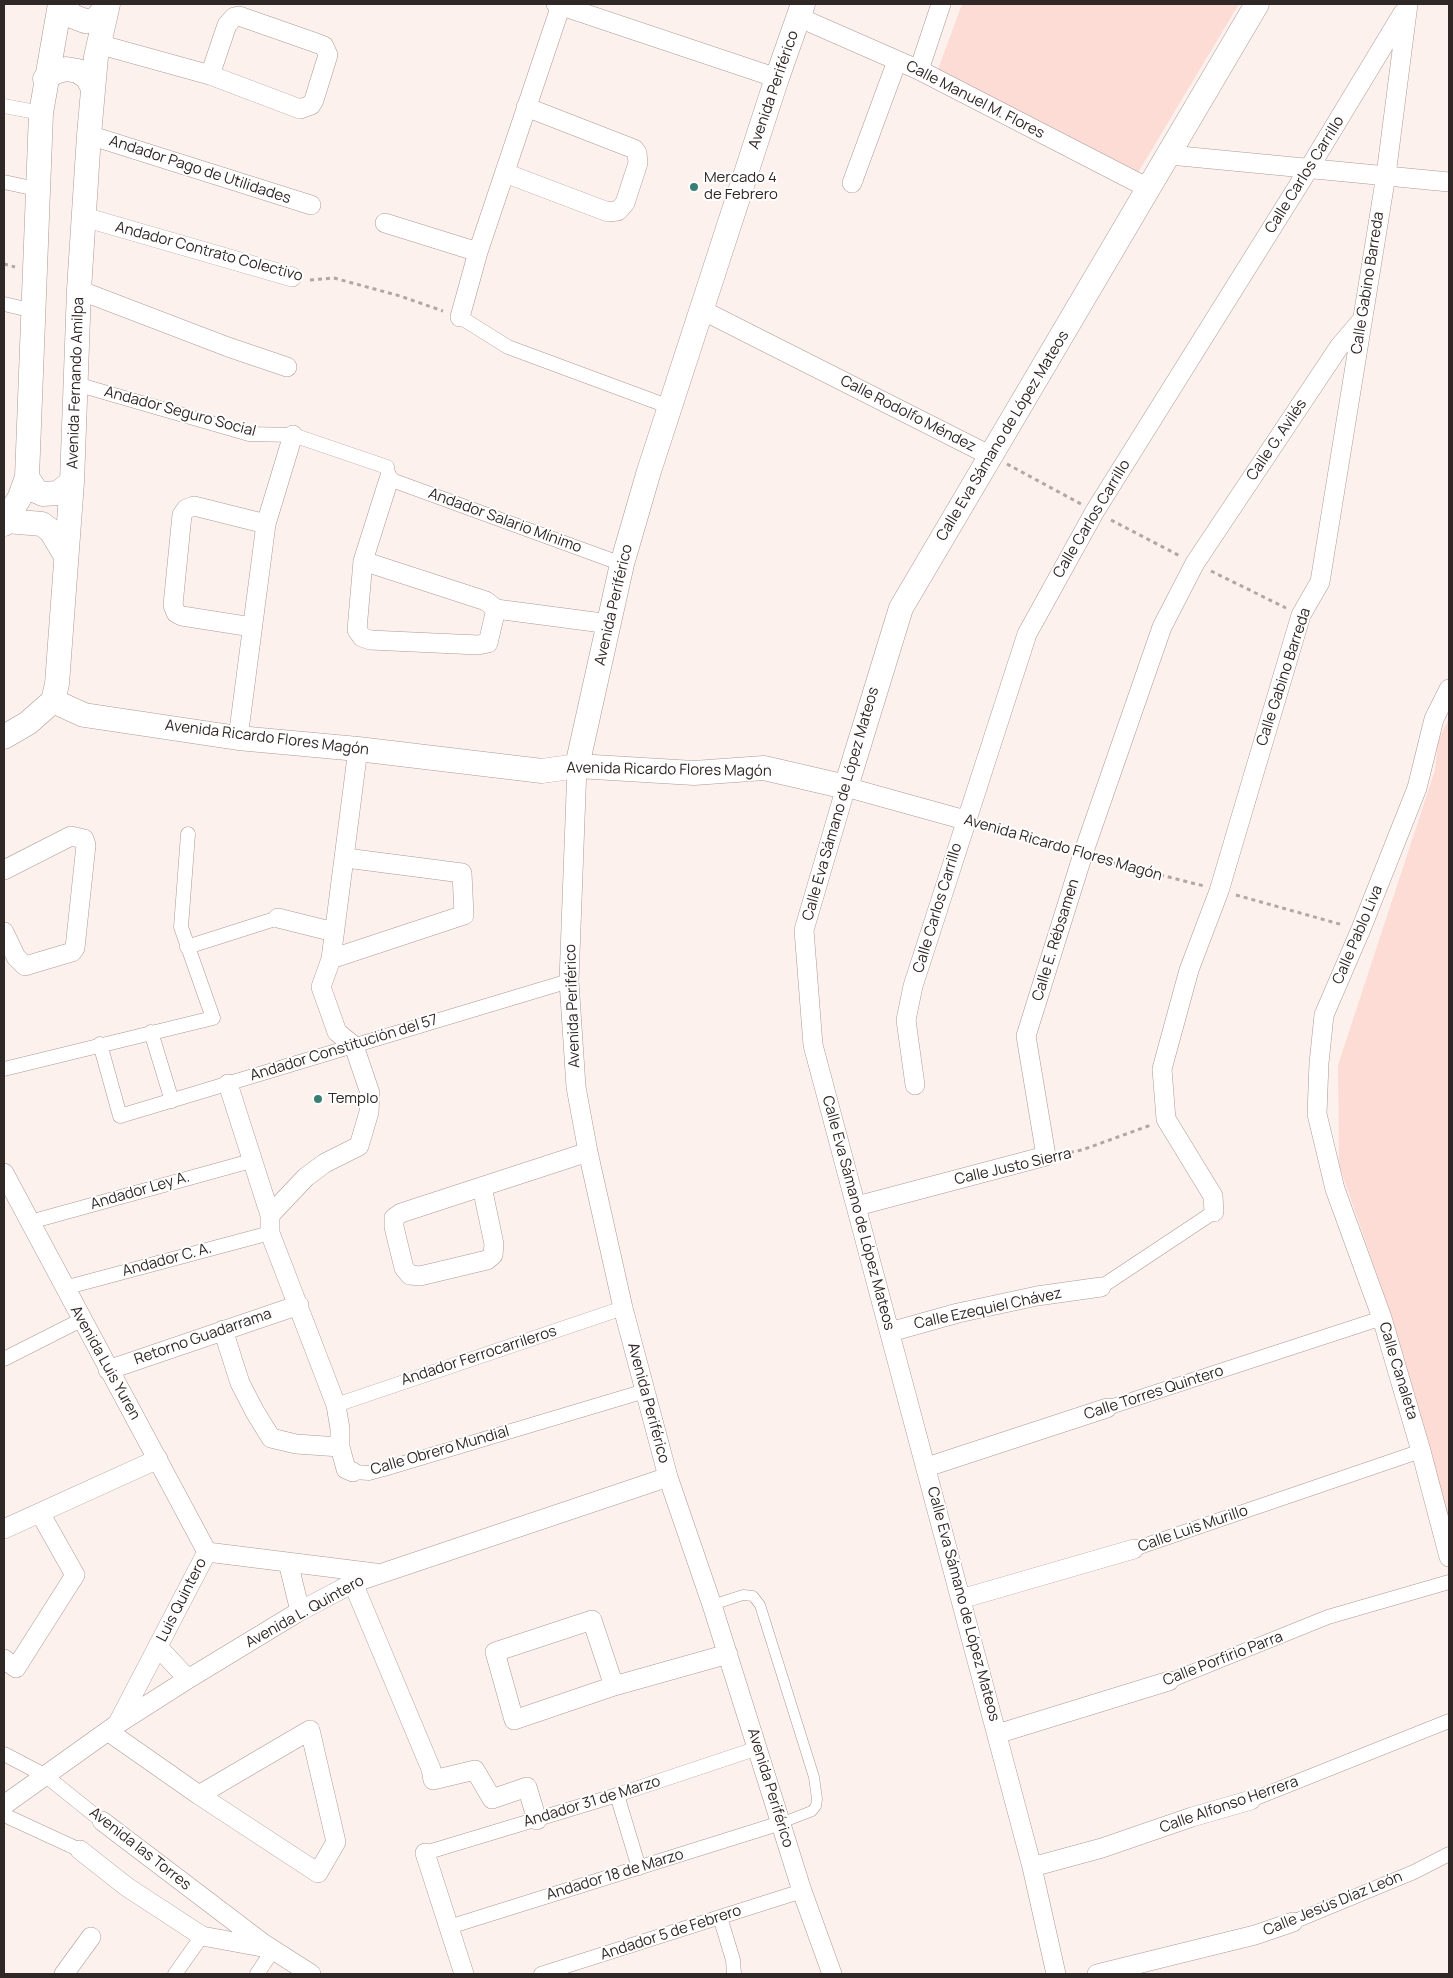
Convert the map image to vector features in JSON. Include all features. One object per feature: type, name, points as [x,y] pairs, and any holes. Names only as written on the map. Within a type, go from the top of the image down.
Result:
[{"type":"street","points":[[61,4],[72,16],[85,21],[94,21],[108,6]]},
{"type":"street","points":[[61,4],[45,79],[41,113],[36,189],[34,311],[27,477],[20,498],[6,522],[42,524],[52,531],[66,556]]},
{"type":"street","points":[[919,70],[941,4]]},
{"type":"street","name":"Calle Eva Sámano de López Mateos","points":[[1056,1974],[1032,1867],[813,1045],[804,930],[901,608],[1150,189],[1257,4]]},
{"type":"street","points":[[670,407],[508,347],[460,317],[478,252],[559,5],[777,78]]},
{"type":"street","name":"Calle Carlos Carrillo","points":[[915,1085],[906,1020],[913,986],[965,820],[1027,634],[1094,511],[1308,170],[1408,5]]},
{"type":"street","name":"Calle Gabino Barreda","points":[[1214,1212],[1214,1196],[1166,1119],[1162,1069],[1189,970],[1219,891],[1301,615],[1320,582],[1386,175],[1408,5]]},
{"type":"street","name":"Avenida Fernando Amilpa","points":[[53,701],[58,669],[72,482],[79,290],[89,135],[98,44],[108,6]]},
{"type":"street","name":"Calle Manuel M. Flores","points":[[801,10],[897,61],[919,70],[1150,189]]},
{"type":"street","name":"Avenida Periférico","points":[[801,10],[670,407],[622,564],[577,766],[569,981],[576,1087],[622,1308],[668,1477],[728,1654],[802,1891],[832,1974]]},
{"type":"street","points":[[98,44],[210,75],[300,109],[310,105],[314,100],[328,55],[324,46],[239,16],[234,17],[227,25],[210,75]]},
{"type":"street","points":[[852,183],[897,61]]},
{"type":"street","points":[[45,79],[55,72],[66,69],[78,71],[87,77],[93,88]]},
{"type":"street","points":[[4,106],[41,113]]},
{"type":"street","points":[[505,173],[608,212],[618,211],[625,203],[638,163],[637,153],[634,149],[526,107]]},
{"type":"street","name":"Andador Pago de Utilidades","points":[[89,135],[311,205]]},
{"type":"street","points":[[1170,155],[1308,170],[1386,175],[1449,182]]},
{"type":"street","points":[[4,182],[36,189]]},
{"type":"street","name":"Andador Contrato Colectivo","points":[[84,217],[292,277]]},
{"type":"street","points":[[385,223],[478,252]]},
{"type":"street","points":[[79,290],[228,347],[287,367]]},
{"type":"street","points":[[4,304],[34,311]]},
{"type":"street","name":"Calle Rodolfo Méndez","points":[[702,310],[991,456]]},
{"type":"street","name":"Calle G. Avilés","points":[[1195,563],[1339,347],[1362,320]]},
{"type":"street","name":"Andador Seguro Social","points":[[76,384],[249,434],[292,435],[387,467],[388,479]]},
{"type":"street","points":[[238,738],[266,524],[292,435]]},
{"type":"street","points":[[27,477],[36,491],[43,494],[58,494],[72,482]]},
{"type":"street","points":[[388,479],[363,562],[357,630],[362,637],[370,640],[478,645],[488,643],[496,609]]},
{"type":"street","name":"Andador Salario Mínimo","points":[[388,479],[622,564]]},
{"type":"street","points":[[252,627],[182,616],[176,613],[173,606],[182,515],[186,508],[194,506],[266,524]]},
{"type":"street","points":[[363,562],[486,601],[496,609],[610,624]]},
{"type":"street","name":"Calle E. Rébsamen","points":[[1046,1156],[1026,1036],[1083,854],[1162,627],[1195,563]]},
{"type":"street","name":"Calle Pablo Liva","points":[[1335,1189],[1317,1114],[1319,1063],[1324,1015],[1361,929],[1416,788],[1434,719],[1449,689]]},
{"type":"street","points":[[4,737],[28,723],[53,701]]},
{"type":"street","name":"Avenida Ricardo Flores Magón","points":[[53,701],[84,715],[238,738],[358,749],[542,771],[577,766],[694,772],[764,768],[846,787],[965,820]]},
{"type":"street","points":[[270,1224],[306,1177],[325,1163],[359,1146],[363,1139],[369,1112],[370,1093],[354,1046],[337,1032],[321,986],[331,959],[346,858],[358,749]]},
{"type":"street","points":[[4,1069],[100,1044],[213,1018],[181,927],[181,907],[188,834]]},
{"type":"street","points":[[4,870],[71,836],[84,839],[86,845],[75,948],[72,952],[25,966],[16,957],[4,932]]},
{"type":"street","points":[[331,959],[464,915],[462,873],[346,858]]},
{"type":"street","points":[[187,947],[278,918],[334,932]]},
{"type":"street","name":"Andador Constitución del 57","points":[[100,1044],[120,1116],[569,981]]},
{"type":"street","points":[[151,1032],[172,1101]]},
{"type":"street","name":"Calle Obrero Mundial","points":[[228,1084],[270,1224],[336,1405],[340,1447],[346,1469],[353,1472],[369,1473],[645,1391]]},
{"type":"street","points":[[482,1187],[494,1244],[493,1255],[487,1260],[420,1276],[410,1274],[404,1268],[394,1227],[394,1218],[401,1213],[588,1152]]},
{"type":"street","name":"Calle Justo Sierra","points":[[857,1206],[1046,1156]]},
{"type":"street","name":"Andador Ley A.","points":[[30,1222],[251,1161]]},
{"type":"street","name":"Avenida Luis Yuren","points":[[4,1173],[81,1320],[207,1552]]},
{"type":"street","name":"Calle Canaleta","points":[[1335,1189],[1382,1318],[1421,1451],[1449,1557]]},
{"type":"street","name":"Calle Ezequiel Chávez","points":[[890,1332],[958,1313],[1037,1296],[1101,1288],[1214,1212]]},
{"type":"street","name":"Andador C. A.","points":[[64,1288],[270,1224]]},
{"type":"street","name":"Retorno Guadarrama","points":[[108,1370],[299,1305]]},
{"type":"street","name":"Andador Ferrocarrileros","points":[[336,1405],[622,1308]]},
{"type":"street","name":"Calle Torres Quintero","points":[[927,1468],[1382,1318]]},
{"type":"street","points":[[4,1359],[81,1320]]},
{"type":"street","points":[[222,1330],[240,1383],[254,1412],[272,1438],[296,1444],[340,1447]]},
{"type":"street","name":"Calle Luis Murillo","points":[[961,1599],[1134,1550],[1421,1451]]},
{"type":"street","points":[[4,1529],[158,1459]]},
{"type":"street","name":"Avenida L. Quintero","points":[[4,1804],[114,1727],[188,1679],[300,1612],[353,1583],[668,1477]]},
{"type":"street","points":[[4,1658],[16,1668],[75,1575],[40,1513]]},
{"type":"street","name":"Luis Quintero","points":[[114,1727],[207,1552],[379,1573]]},
{"type":"street","points":[[288,1562],[300,1612]]},
{"type":"street","name":"Calle Porfirio Parra","points":[[997,1734],[1170,1681],[1328,1618],[1449,1582]]},
{"type":"street","points":[[353,1583],[431,1769],[433,1780],[475,1770],[492,1799],[527,1787],[537,1820]]},
{"type":"street","points":[[614,1686],[592,1620],[495,1652],[514,1720],[614,1686],[728,1654]]},
{"type":"street","points":[[158,1647],[188,1679]]},
{"type":"street","name":"Calle Alfonso Herrera","points":[[1032,1867],[1102,1848],[1192,1817],[1251,1800],[1449,1720]]},
{"type":"street","points":[[114,1727],[199,1795],[318,1873],[336,1842],[310,1730],[199,1795]]},
{"type":"street","name":"Andador 31 de Marzo","points":[[424,1853],[617,1795],[758,1748]]},
{"type":"street","name":"Avenida las Torres","points":[[4,1754],[46,1776],[128,1843],[273,1950],[311,1974]]},
{"type":"street","points":[[617,1795],[639,1868]]},
{"type":"street","name":"Avenida las Torres","points":[[4,1815],[80,1850],[127,1887],[202,1936],[273,1950]]},
{"type":"street","name":"Andador 18 de Marzo","points":[[449,1927],[781,1823]]},
{"type":"street","points":[[424,1853],[464,1974]]},
{"type":"street","name":"Calle Jesús Díaz León","points":[[1097,1974],[1255,1935],[1293,1922],[1414,1872],[1449,1854]]},
{"type":"street","name":"Andador 5 de Febrero","points":[[541,1974],[802,1891]]},
{"type":"street","points":[[720,1917],[733,1960],[734,1974]]},
{"type":"street","points":[[175,1974],[202,1936]]},
{"type":"street","points":[[64,1974],[91,1937]]},
{"type":"street","points":[[257,1974],[273,1950]]},
{"type":"lane","points":[[712,1605],[743,1595],[753,1596],[760,1605],[814,1777],[817,1799],[816,1806],[812,1811],[781,1823]]},
{"type":"path","name":"Andador Contrato Colectivo","points":[[292,277],[310,280],[334,278],[400,296],[460,317]]},
{"type":"path","name":"Calle Rodolfo Méndez","points":[[991,456],[1195,563],[1301,615]]},
{"type":"path","name":"Avenida Ricardo Flores Magón","points":[[965,820],[1361,929]]},
{"type":"path","name":"Calle Justo Sierra","points":[[1046,1156],[1082,1150],[1166,1119]]},
{"type":"shaded area","points":[[962,4],[1239,4],[1136,176],[937,72]]},
{"type":"shaded area","points":[[1449,718],[1449,1529],[1384,1295],[1339,1165],[1338,1065],[1435,770],[1438,741]]},
{"type":"place","name":"Mercado 4 de Febrero","points":[[694,187]]},
{"type":"place","name":"Templo","points":[[318,1099]]}]
